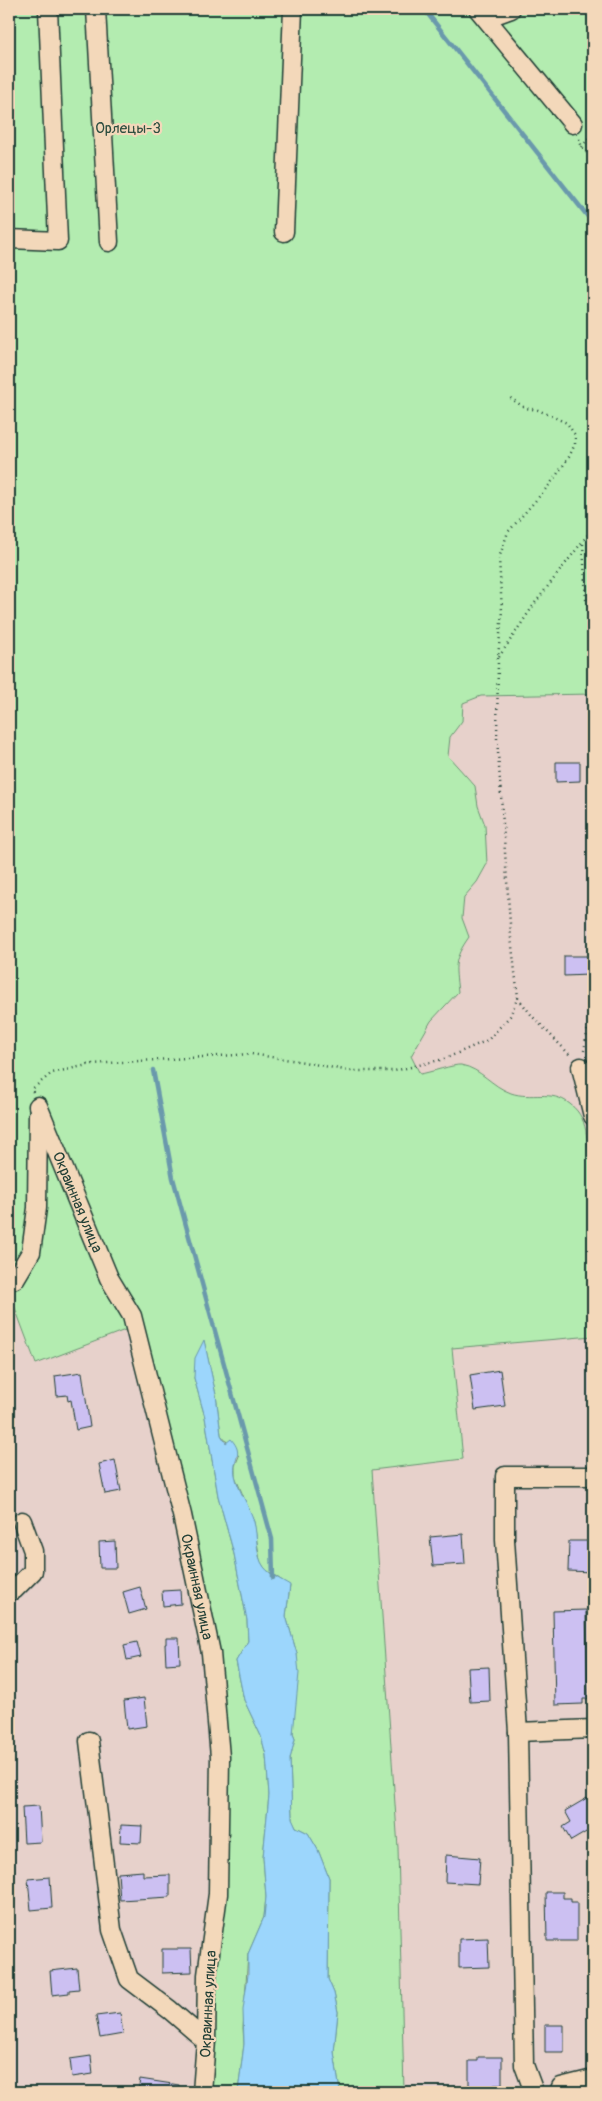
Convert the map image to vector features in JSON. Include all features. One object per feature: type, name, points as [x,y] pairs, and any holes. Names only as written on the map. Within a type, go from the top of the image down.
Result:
[{"type":"street","points":[[9,239],[58,241],[48,9]]},
{"type":"street","points":[[96,9],[109,242]]},
{"type":"street","points":[[284,232],[293,9]]},
{"type":"street","points":[[482,13],[511,9]]},
{"type":"street","points":[[482,13],[573,124]]},
{"type":"street","points":[[581,1067],[593,1116]]},
{"type":"street","points":[[9,1281],[15,1279],[31,1252],[37,1208],[38,1106]]},
{"type":"street","name":"Окраинная улица","points":[[38,1106],[109,1278],[132,1316],[182,1515],[211,1653],[220,1758],[218,1894],[207,1975],[206,2040],[202,2092]]},
{"type":"street","points":[[534,2092],[524,2065],[518,1732],[505,1540],[505,1476],[593,1476]]},
{"type":"street","points":[[9,1592],[14,1590],[33,1571],[33,1551],[22,1521]]},
{"type":"street","points":[[518,1732],[593,1729]]},
{"type":"street","points":[[89,1741],[112,1930],[129,1980],[170,2010],[206,2040]]},
{"type":"street","points":[[559,2092],[561,2087],[593,2079]]},
{"type":"path","points":[[573,124],[582,147],[593,160]]},
{"type":"path","points":[[582,147],[593,132]]},
{"type":"path","points":[[38,1106],[32,1089],[52,1073],[92,1064],[251,1054],[349,1071],[394,1071],[444,1059],[488,1040],[510,1016],[518,997],[511,938],[497,738],[498,658],[502,611],[499,558],[508,532],[551,483],[569,457],[575,444],[575,435],[567,423],[538,410],[525,408],[509,397]]},
{"type":"path","points":[[498,658],[535,603],[593,528]]},
{"type":"path","points":[[582,542],[586,599],[593,621]]},
{"type":"path","points":[[518,997],[533,1017],[581,1067]]},
{"type":"path","points":[[581,1067],[588,1027],[593,1013]]},
{"type":"green space","name":"Орлецы-3","points":[[9,9],[593,9],[593,694],[481,696],[463,703],[462,721],[450,737],[448,756],[475,786],[478,806],[485,825],[487,864],[477,882],[464,897],[462,918],[469,937],[460,951],[456,963],[458,992],[431,1021],[411,1056],[420,1074],[461,1065],[475,1070],[511,1093],[526,1096],[556,1097],[563,1100],[570,1104],[582,1118],[593,1167],[593,1336],[452,1348],[463,1459],[372,1470],[398,1848],[404,2092],[340,2092],[334,2052],[338,2012],[334,1993],[328,1979],[329,1878],[318,1850],[308,1833],[296,1827],[292,1819],[290,1758],[295,1739],[293,1734],[297,1654],[286,1616],[290,1586],[265,1569],[260,1561],[254,1522],[235,1476],[235,1466],[239,1456],[221,1435],[216,1395],[204,1341],[194,1378],[205,1417],[218,1496],[234,1554],[247,1620],[248,1641],[236,1661],[244,1700],[261,1736],[266,1755],[269,1795],[263,1857],[266,1897],[264,1917],[248,1954],[243,2028],[244,2044],[238,2092],[206,2092],[228,1761],[141,1324],[36,1364],[9,1292]]},
{"type":"water","points":[[204,1340],[216,1395],[221,1435],[226,1443],[231,1439],[237,1449],[235,1475],[254,1522],[259,1557],[267,1570],[290,1585],[286,1616],[297,1654],[299,1673],[293,1734],[295,1739],[290,1759],[292,1818],[296,1827],[308,1833],[318,1850],[329,1878],[328,1979],[334,1993],[338,2012],[334,2052],[340,2092],[238,2092],[244,2044],[243,2010],[248,1975],[248,1954],[264,1917],[266,1897],[263,1857],[269,1795],[266,1755],[261,1736],[244,1700],[236,1661],[248,1641],[247,1620],[234,1554],[218,1496],[205,1417],[194,1378],[195,1358]]},
{"type":"building","points":[[556,762],[580,762],[580,781],[556,782]]},
{"type":"building","points":[[564,956],[588,956],[589,975],[564,976]]},
{"type":"building","points":[[500,1370],[505,1406],[475,1410],[470,1375]]},
{"type":"building","points":[[82,1372],[90,1427],[76,1430],[71,1400],[68,1401],[67,1395],[57,1396],[55,1376]]},
{"type":"building","points":[[115,1460],[121,1491],[105,1494],[99,1464]]},
{"type":"building","points":[[463,1534],[465,1564],[433,1566],[430,1537]]},
{"type":"building","points":[[115,1541],[116,1568],[100,1568],[99,1542]]},
{"type":"building","points":[[569,1541],[593,1541],[593,1572],[568,1571]]},
{"type":"building","points":[[140,1587],[146,1609],[129,1614],[123,1592]]},
{"type":"building","points":[[180,1590],[181,1604],[163,1606],[162,1591]]},
{"type":"building","points":[[586,1610],[588,1699],[583,1699],[583,1704],[555,1705],[553,1611]]},
{"type":"building","points":[[166,1638],[179,1638],[180,1663],[166,1664]]},
{"type":"building","points":[[137,1642],[141,1657],[127,1660],[124,1645]]},
{"type":"building","points":[[489,1667],[490,1701],[470,1702],[468,1668]]},
{"type":"building","points":[[144,1698],[147,1726],[127,1729],[124,1701]]},
{"type":"building","points":[[587,1798],[593,1809],[593,1828],[571,1841],[563,1827],[571,1822],[565,1811]]},
{"type":"building","points":[[39,1806],[41,1842],[24,1843],[22,1807]]},
{"type":"building","points":[[121,1825],[142,1826],[141,1843],[120,1842]]},
{"type":"building","points":[[446,1855],[480,1858],[478,1884],[445,1882]]},
{"type":"building","points":[[143,1871],[143,1876],[170,1875],[170,1897],[120,1900],[118,1873]]},
{"type":"building","points":[[50,1877],[52,1908],[31,1910],[28,1879]]},
{"type":"building","points":[[546,1892],[563,1892],[563,1898],[571,1898],[571,1902],[577,1902],[577,1941],[547,1941]]},
{"type":"building","points":[[488,1938],[489,1967],[459,1968],[459,1939]]},
{"type":"building","points":[[162,1949],[191,1949],[192,1972],[162,1973]]},
{"type":"building","points":[[77,1968],[79,1989],[69,1990],[69,1993],[52,1995],[50,1971]]},
{"type":"building","points":[[120,2013],[123,2034],[100,2038],[96,2016]]},
{"type":"building","points":[[545,2025],[564,2025],[564,2052],[545,2052]]},
{"type":"building","points":[[91,2056],[93,2074],[72,2077],[70,2059]]},
{"type":"building","points":[[478,2057],[502,2057],[502,2084],[495,2084],[495,2091],[469,2091],[469,2061],[478,2061]]},
{"type":"building","points":[[140,2079],[179,2085],[179,2092],[138,2092]]},
{"type":"waterway","points":[[424,9],[593,223]]},
{"type":"waterway","points":[[153,1070],[173,1178],[272,1539],[273,1578]]}]
